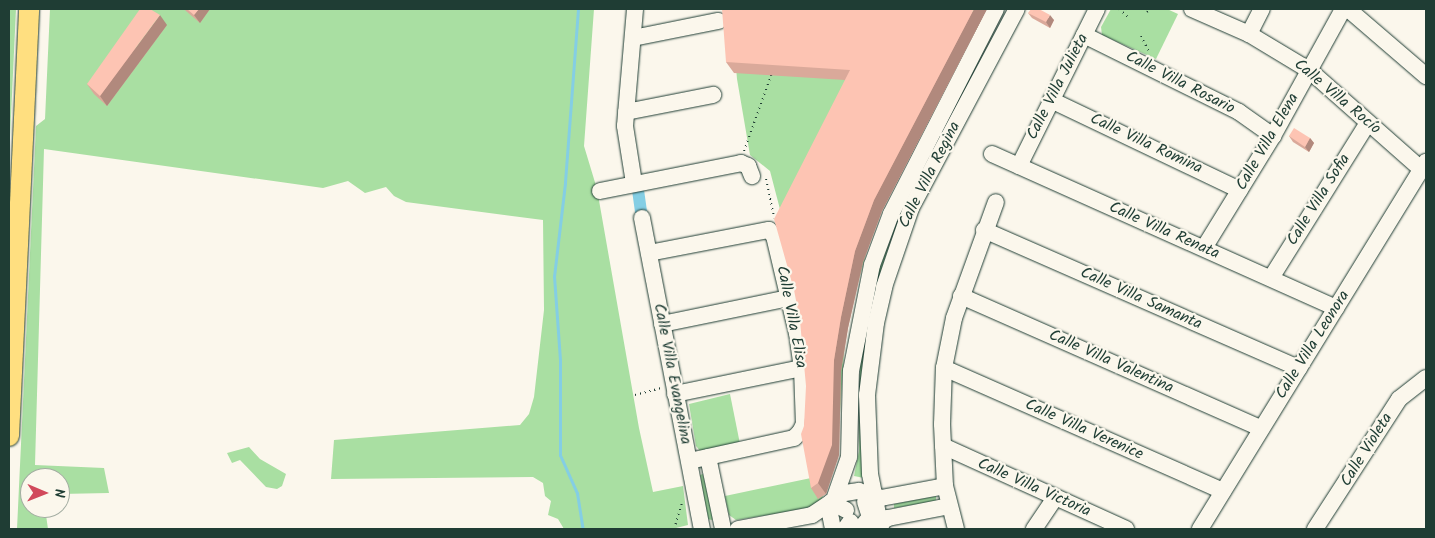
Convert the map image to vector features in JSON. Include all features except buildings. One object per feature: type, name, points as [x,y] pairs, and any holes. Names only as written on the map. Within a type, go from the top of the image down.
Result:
[{"type":"main road","points":[[9,436],[29,9]]},
{"type":"street","points":[[634,183],[627,155],[626,112],[635,9]]},
{"type":"street","name":"Calle Villa Regina","points":[[856,515],[849,458],[851,371],[872,265],[891,214],[996,9]]},
{"type":"street","name":"Calle Villa Regina","points":[[856,515],[868,449],[867,395],[876,323],[884,286],[911,208],[1017,9]]},
{"type":"street","name":"Calle Villa Rocío","points":[[1192,9],[1250,34],[1309,70],[1368,122],[1424,166]]},
{"type":"street","points":[[1250,34],[1262,9]]},
{"type":"street","name":"Calle Villa Elena","points":[[1204,248],[1273,136],[1343,9]]},
{"type":"street","points":[[1348,9],[1426,76]]},
{"type":"street","name":"Calle Villa Julieta","points":[[1018,166],[1084,35],[1093,10]]},
{"type":"street","points":[[633,38],[718,21]]},
{"type":"street","name":"Calle Villa Rosario","points":[[1084,35],[1239,112],[1273,136]]},
{"type":"street","points":[[626,112],[713,95]]},
{"type":"street","name":"Calle Villa Romina","points":[[1051,100],[1240,190]]},
{"type":"street","name":"Calle Villa Sofia","points":[[1271,278],[1368,122]]},
{"type":"street","name":"Calle Villa Renata","points":[[992,154],[1336,308]]},
{"type":"street","name":"Calle Villa Leonora","points":[[1200,529],[1260,428],[1424,166]]},
{"type":"street","points":[[600,191],[634,183],[748,170]]},
{"type":"street","points":[[956,529],[945,486],[943,446],[944,368],[961,296],[996,202]]},
{"type":"street","name":"Calle Villa Evangelina","points":[[642,218],[701,525]]},
{"type":"street","name":"Calle Villa Samanta","points":[[984,230],[1299,368]]},
{"type":"street","points":[[649,253],[771,233]]},
{"type":"street","name":"Calle Villa Elisa","points":[[689,461],[798,435],[804,424],[802,368],[789,298],[771,233]]},
{"type":"street","name":"Calle Villa Valentina","points":[[961,296],[1260,428]]},
{"type":"street","points":[[662,324],[789,298]]},
{"type":"street","points":[[675,390],[802,368]]},
{"type":"street","name":"Calle Villa Verenice","points":[[944,368],[1223,491]]},
{"type":"street","name":"Calle Violeta","points":[[1315,529],[1399,399],[1426,378]]},
{"type":"street","name":"Calle Villa Victoria","points":[[943,446],[1122,529]]},
{"type":"street","name":"Calle Villa Evangelina","points":[[708,456],[726,526]]},
{"type":"street","points":[[856,515],[945,486]]},
{"type":"street","points":[[1034,529],[1055,498]]},
{"type":"street","points":[[701,525],[726,526],[812,516],[856,515],[949,506]]},
{"type":"path","points":[[1119,9],[1130,20]]},
{"type":"path","points":[[1147,12],[1150,9]]},
{"type":"path","points":[[771,233],[775,215],[765,176],[748,170],[774,69]]},
{"type":"path","points":[[635,394],[675,390]]},
{"type":"path","points":[[674,529],[684,500],[694,488]]},
{"type":"green space","points":[[9,9],[16,9],[9,158]]},
{"type":"green space","points":[[50,9],[594,9],[584,146],[597,189],[639,428],[653,492],[683,486],[688,525],[672,529],[564,529],[558,519],[548,515],[551,501],[545,496],[543,483],[533,477],[331,479],[334,440],[520,425],[529,414],[534,397],[544,310],[543,220],[406,202],[394,196],[386,187],[365,193],[348,181],[323,188],[44,149],[35,465],[104,468],[109,493],[70,494],[70,468],[20,468],[20,518],[46,518],[48,529],[17,529],[36,126],[45,119]]},
{"type":"green space","points":[[731,9],[985,9],[876,219],[846,325],[837,458],[826,491],[819,503],[812,508],[736,520],[729,515],[725,496],[811,478],[806,309],[770,171],[750,155],[737,79]]},
{"type":"green space","points":[[1004,9],[891,239],[877,284],[863,357],[860,414],[864,478],[854,476],[859,451],[860,358],[872,288],[906,199]]},
{"type":"green space","points":[[1111,9],[1167,9],[1178,14],[1156,59],[1102,35],[1101,27]]},
{"type":"green space","points":[[730,394],[740,444],[700,451],[696,446],[689,404]]},
{"type":"green space","points":[[249,447],[260,459],[286,474],[282,486],[277,489],[266,487],[240,460],[232,463],[227,453]]},
{"type":"green space","points":[[703,474],[712,520],[707,519],[700,475]]},
{"type":"green space","points":[[936,496],[936,501],[894,508],[894,504]]},
{"type":"waterway","points":[[578,9],[565,183],[554,276],[560,360],[560,455],[577,493],[583,529]]},
{"type":"waterway","points":[[637,183],[642,218]]}]
